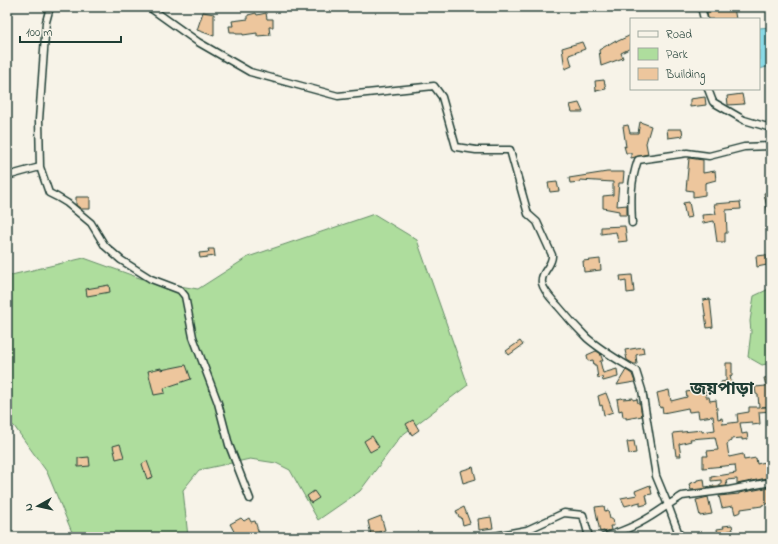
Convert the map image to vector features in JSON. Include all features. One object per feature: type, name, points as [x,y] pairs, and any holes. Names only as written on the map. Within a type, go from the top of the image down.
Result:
[{"type":"street","points":[[50,7],[46,22],[39,120],[40,167],[49,193],[67,204],[91,223],[105,246],[121,260],[151,279],[180,290],[185,296],[193,337],[218,403],[229,444],[250,499]]},
{"type":"street","points":[[149,7],[198,42],[250,72],[338,96],[434,86],[442,97],[456,147],[476,150],[510,150],[528,214],[537,222],[552,255],[553,260],[544,274],[542,281],[544,288],[568,318],[588,338],[636,371],[642,390],[656,476],[680,537]]},
{"type":"street","points":[[701,7],[704,18]]},
{"type":"street","points":[[708,90],[713,102],[744,120],[771,128]]},
{"type":"street","points":[[632,224],[632,181],[638,160],[687,153],[709,156],[744,147],[771,146]]},
{"type":"street","points":[[7,176],[40,167]]},
{"type":"street","points":[[604,537],[626,530],[645,521],[682,496],[729,490],[771,482]]},
{"type":"street","points":[[489,537],[527,530],[564,513],[583,514],[589,537]]},
{"type":"green space","points":[[374,214],[417,240],[468,385],[401,436],[360,491],[318,520],[290,470],[276,463],[250,459],[199,470],[183,490],[188,537],[74,537],[47,472],[14,426],[7,425],[7,276],[84,258],[148,281],[198,289],[248,257]]},
{"type":"green space","points":[[771,288],[771,363],[762,365],[748,357],[751,332],[750,321],[754,296]]},
{"type":"water","points":[[771,27],[771,66],[760,69],[760,28]]},
{"type":"building","points":[[734,8],[736,18],[708,18],[707,12]]},
{"type":"building","points":[[203,12],[214,14],[214,36],[197,30]]},
{"type":"building","points":[[256,13],[257,15],[266,13],[267,19],[273,19],[273,27],[269,27],[270,35],[257,36],[257,33],[243,35],[230,32],[229,26],[233,26],[232,21],[248,19],[248,15]]},
{"type":"building","points":[[630,35],[630,48],[621,53],[623,58],[601,66],[599,50],[616,40],[616,42]]},
{"type":"building","points":[[582,42],[585,49],[569,55],[572,66],[565,69],[562,48]]},
{"type":"building","points":[[604,80],[606,89],[596,91],[595,81]]},
{"type":"building","points":[[742,94],[744,104],[728,105],[727,96]]},
{"type":"building","points":[[705,97],[706,105],[690,107],[690,99]]},
{"type":"building","points":[[579,103],[583,112],[572,112],[570,105]]},
{"type":"building","points":[[640,122],[651,126],[646,143],[648,154],[631,158],[631,153],[626,153],[624,146],[626,147],[623,126],[628,125],[630,133],[638,133]]},
{"type":"building","points":[[667,129],[682,129],[683,136],[668,138]]},
{"type":"building","points":[[689,158],[703,160],[703,173],[715,171],[716,180],[705,183],[705,195],[693,197],[693,191],[686,190]]},
{"type":"building","points":[[607,172],[624,172],[623,183],[619,183],[617,206],[627,205],[627,215],[619,215],[619,211],[603,208],[603,196],[613,195],[613,182],[580,180],[580,182],[570,183],[569,178]]},
{"type":"building","points":[[557,182],[559,191],[550,192],[548,183]]},
{"type":"building","points":[[771,192],[771,214],[768,214],[764,193]]},
{"type":"building","points":[[76,197],[90,197],[90,209],[81,209],[76,205]]},
{"type":"building","points":[[689,202],[692,217],[686,218],[683,203]]},
{"type":"building","points":[[740,202],[741,209],[726,210],[727,233],[725,233],[725,242],[717,242],[714,221],[703,223],[702,215],[716,214],[714,204]]},
{"type":"building","points":[[625,226],[627,241],[618,242],[616,232],[601,234],[601,227]]},
{"type":"building","points":[[208,249],[214,249],[215,256],[200,258],[199,253],[209,252]]},
{"type":"building","points":[[766,255],[767,265],[757,267],[756,256]]},
{"type":"building","points":[[600,259],[601,270],[584,272],[583,261]]},
{"type":"building","points":[[632,275],[634,292],[627,293],[626,281],[621,282],[620,276]]},
{"type":"building","points":[[109,285],[110,292],[87,296],[86,289]]},
{"type":"building","points":[[710,299],[713,327],[707,328],[703,300]]},
{"type":"building","points":[[520,341],[523,345],[509,355],[506,351]]},
{"type":"building","points":[[643,347],[644,353],[636,355],[637,364],[627,360],[625,350]]},
{"type":"building","points":[[596,351],[600,353],[603,361],[600,361],[603,373],[617,369],[618,377],[603,381],[602,377],[598,378],[596,365],[594,365],[593,360],[588,361],[587,355]]},
{"type":"building","points":[[726,363],[732,363],[732,376],[730,375],[732,387],[722,389],[721,382],[726,381]]},
{"type":"building","points":[[186,365],[191,379],[164,388],[165,393],[154,395],[148,371]]},
{"type":"building","points":[[626,370],[632,374],[635,382],[617,385]]},
{"type":"building","points":[[771,377],[771,406],[761,407],[771,407],[771,411],[759,412],[760,424],[752,425],[752,422],[740,423],[742,434],[747,433],[748,439],[731,439],[731,441],[727,444],[729,457],[743,454],[744,460],[756,458],[757,464],[765,462],[767,478],[737,484],[737,479],[726,480],[727,486],[691,490],[689,484],[697,480],[704,479],[705,487],[721,485],[721,480],[711,481],[711,477],[736,473],[735,465],[703,468],[703,456],[708,456],[707,451],[718,450],[715,437],[690,439],[691,441],[679,444],[681,456],[676,456],[673,433],[715,430],[713,416],[699,418],[698,411],[689,412],[688,408],[663,413],[662,407],[660,408],[657,393],[669,390],[671,401],[687,397],[686,392],[705,389],[706,397],[709,397],[710,401],[716,400],[718,419],[722,418],[723,424],[738,422],[737,414],[749,412],[749,407],[759,407],[758,395],[756,394],[755,387],[766,386],[764,378]]},
{"type":"building","points":[[606,393],[613,412],[604,415],[598,396]]},
{"type":"building","points":[[633,398],[633,400],[637,399],[638,403],[640,403],[642,416],[626,419],[626,417],[623,417],[622,410],[619,411],[617,399]]},
{"type":"building","points":[[413,420],[419,430],[412,435],[406,424]]},
{"type":"building","points":[[372,436],[379,447],[370,452],[364,441]]},
{"type":"building","points":[[634,441],[636,453],[629,454],[627,442]]},
{"type":"building","points":[[120,444],[124,457],[116,459],[113,446]]},
{"type":"building","points":[[89,457],[90,466],[78,467],[78,458]]},
{"type":"building","points":[[147,461],[153,477],[147,479],[142,464]]},
{"type":"building","points":[[473,467],[476,479],[463,483],[460,471]]},
{"type":"building","points":[[650,485],[652,494],[646,495],[648,504],[640,506],[640,502],[625,506],[621,498],[637,495],[635,491]]},
{"type":"building","points":[[771,487],[771,503],[741,509],[741,512],[735,514],[733,506],[722,508],[719,496],[739,494]]},
{"type":"building","points":[[314,491],[319,498],[311,503],[307,496]]},
{"type":"building","points":[[708,497],[712,514],[700,516],[696,500]]},
{"type":"building","points":[[604,506],[605,511],[608,510],[610,519],[613,519],[614,526],[610,526],[611,530],[600,532],[595,507]]},
{"type":"building","points":[[464,507],[470,523],[463,525],[461,517],[459,517],[456,511]]},
{"type":"building","points":[[381,516],[385,530],[371,535],[368,521]]},
{"type":"building","points":[[491,517],[493,528],[479,530],[478,519]]},
{"type":"building","points":[[241,518],[244,521],[249,518],[251,522],[255,521],[260,537],[237,537],[230,524]]},
{"type":"building","points":[[732,525],[733,530],[728,531],[728,537],[718,537],[717,529],[724,528],[723,526]]},
{"type":"district","name":"জয়পাড়া","points":[[722,390]]}]
